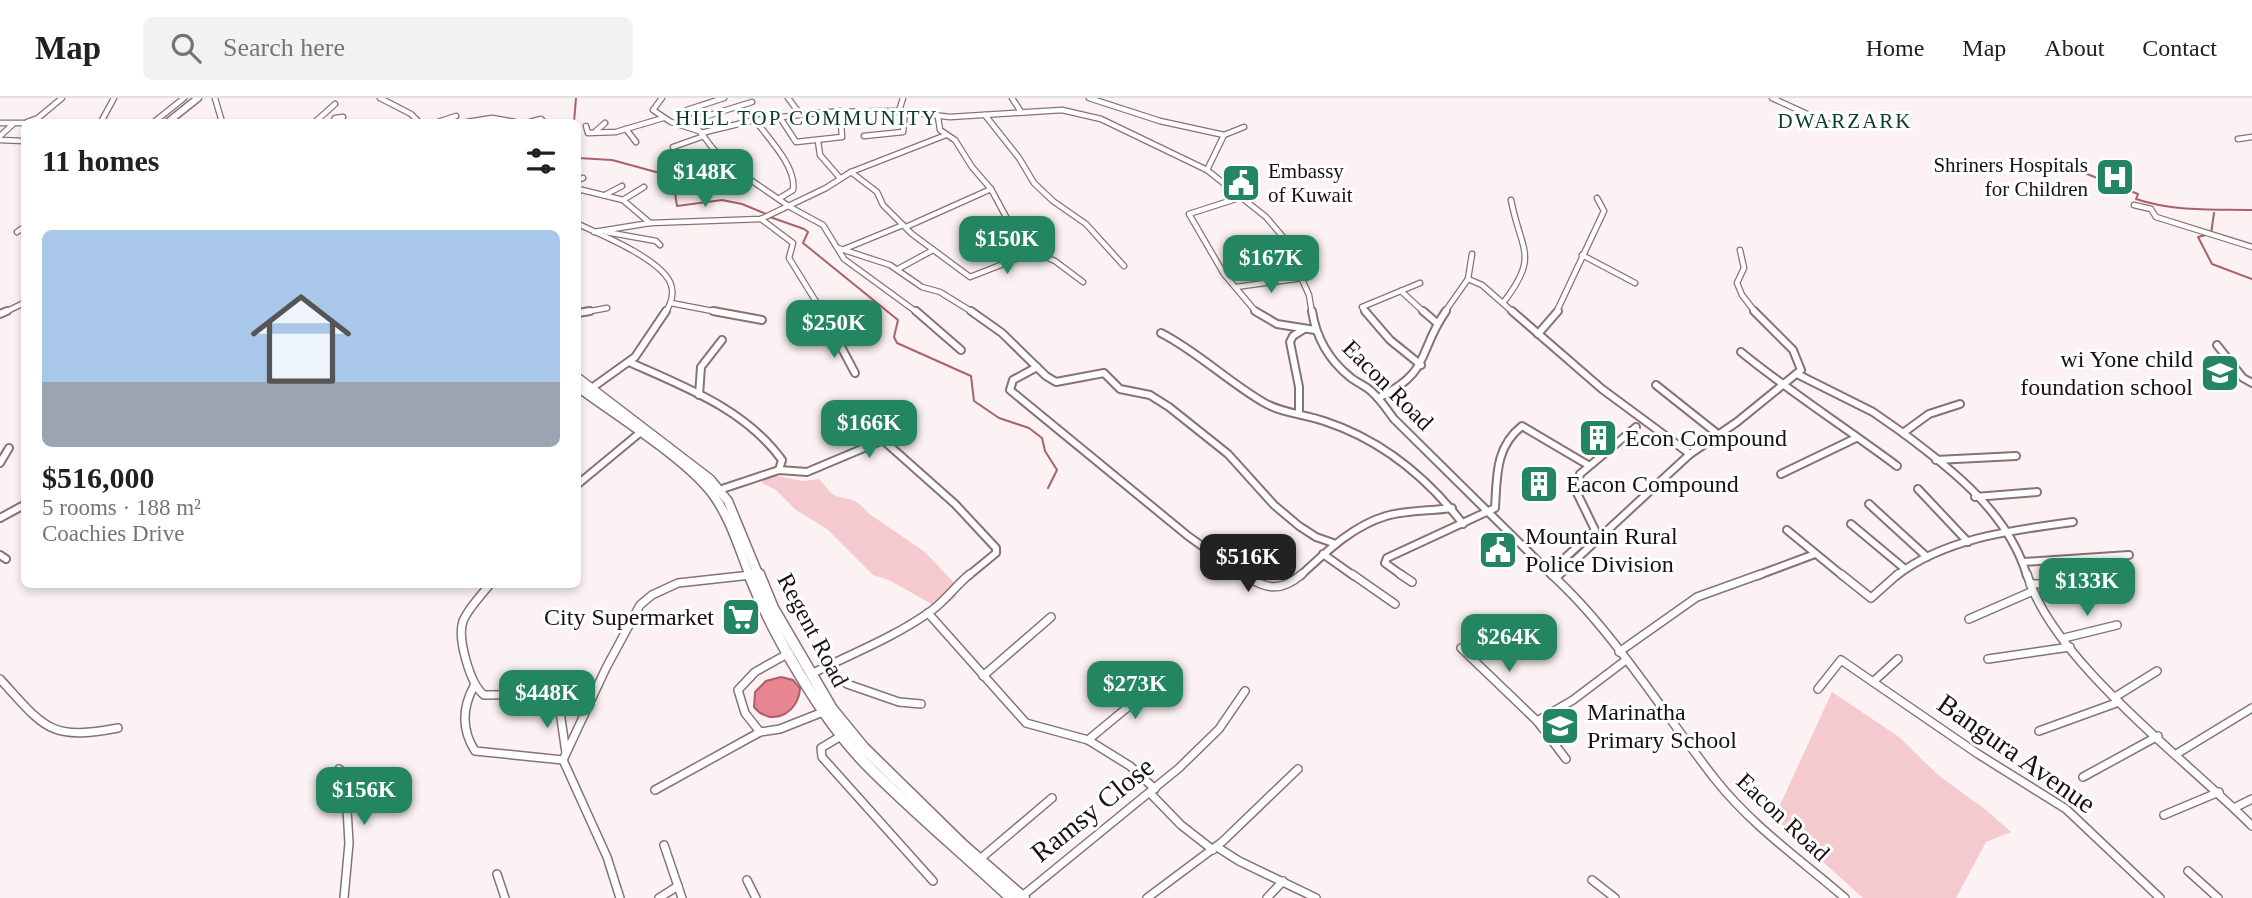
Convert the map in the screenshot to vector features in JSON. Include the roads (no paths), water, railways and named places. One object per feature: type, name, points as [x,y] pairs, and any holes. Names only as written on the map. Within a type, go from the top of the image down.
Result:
[{"type":"main road","points":[[172,119],[198,98]]},
{"type":"main road","points":[[181,119],[206,98]]},
{"type":"main road","name":"Regent Road","points":[[584,390],[643,431],[716,491],[754,575],[808,676],[823,712],[841,736],[915,803]]},
{"type":"main road","name":"Regent Road","points":[[754,575],[766,616],[789,653],[846,727],[936,824],[1019,897]]},
{"type":"main road","name":"Regent Road","points":[[936,824],[979,859],[1019,897]]},
{"type":"street","points":[[35,119],[62,98]]},
{"type":"street","points":[[103,119],[114,98]]},
{"type":"street","points":[[158,119],[184,98]]},
{"type":"street","points":[[215,98],[221,119]]},
{"type":"street","points":[[381,98],[416,119]]},
{"type":"street","points":[[662,98],[652,109],[663,118],[701,133]]},
{"type":"street","points":[[724,98],[687,110],[686,113],[714,150],[742,174],[823,225],[844,259],[886,291],[909,304],[961,350]]},
{"type":"street","points":[[788,98],[800,114]]},
{"type":"street","points":[[864,136],[903,132],[903,98]]},
{"type":"street","points":[[1012,98],[1021,112]]},
{"type":"street","points":[[1089,98],[1160,121],[1224,135],[1244,127]]},
{"type":"street","points":[[1772,98],[1829,124]]},
{"type":"street","points":[[691,121],[752,102]]},
{"type":"street","points":[[822,103],[826,112]]},
{"type":"street","points":[[318,119],[335,104]]},
{"type":"street","name":"Eacon Road","points":[[673,147],[701,133],[755,120],[800,114],[840,111],[902,112],[938,117],[1062,110],[1101,119],[1208,170],[1242,197],[1283,237],[1312,306],[1315,330],[1323,346],[1337,363],[1378,398],[1394,419],[1487,513],[1556,577],[1626,660],[1716,781],[1739,807],[1845,898]]},
{"type":"street","points":[[779,116],[796,142],[818,141],[842,137],[840,111]]},
{"type":"street","points":[[985,115],[1034,183],[1053,201],[1086,224],[1124,266]]},
{"type":"street","points":[[447,119],[456,116]]},
{"type":"street","points":[[334,119],[343,117]]},
{"type":"street","points":[[938,117],[940,130],[955,140],[972,167],[991,189],[1011,226],[1034,252],[1059,263],[1083,282]]},
{"type":"street","points":[[591,128],[585,129],[591,134],[626,129],[663,118]]},
{"type":"street","points":[[755,120],[791,174],[793,190],[779,198]]},
{"type":"street","points":[[0,123],[21,123]]},
{"type":"street","points":[[581,133],[603,123]]},
{"type":"street","points":[[0,138],[13,124]]},
{"type":"street","points":[[626,129],[636,142]]},
{"type":"street","points":[[597,231],[650,223],[763,218],[826,188],[851,172],[946,135]]},
{"type":"street","points":[[1208,170],[1224,135]]},
{"type":"street","points":[[2238,139],[2252,137]]},
{"type":"street","points":[[0,138],[21,141]]},
{"type":"street","points":[[818,141],[820,155],[840,178]]},
{"type":"street","points":[[676,169],[714,150]]},
{"type":"street","points":[[851,172],[877,192],[883,205],[904,226],[970,277],[1034,252]]},
{"type":"street","points":[[604,195],[622,186]]},
{"type":"street","points":[[623,200],[644,187]]},
{"type":"street","points":[[581,189],[623,200],[650,223]]},
{"type":"street","points":[[840,249],[904,226],[991,189]]},
{"type":"street","points":[[1242,197],[1189,214],[1255,312],[1270,321],[1315,330]]},
{"type":"street","points":[[1538,334],[1550,323],[1575,281],[1582,255],[1586,252],[1604,211],[1597,198]]},
{"type":"street","points":[[1503,303],[1520,283],[1529,258],[1527,245],[1514,219],[1511,200]]},
{"type":"street","points":[[2134,205],[2151,209],[2156,217],[2252,247]]},
{"type":"street","points":[[763,218],[793,243],[789,258],[831,326],[855,373]]},
{"type":"street","points":[[581,227],[656,241],[660,245]]},
{"type":"street","points":[[17,232],[21,229]]},
{"type":"street","points":[[584,390],[629,362],[642,349],[671,303],[669,279],[663,273],[597,231]]},
{"type":"street","points":[[840,249],[898,269],[922,288],[940,292],[976,314],[1059,383],[1107,374],[1120,389],[1144,393],[1161,401],[1237,462],[1274,505],[1299,526],[1316,537],[1336,544]]},
{"type":"street","points":[[898,269],[933,250]]},
{"type":"street","points":[[1556,577],[1630,512],[1690,454],[1782,386],[1797,374],[1802,366],[1797,355],[1746,303],[1739,290],[1737,281],[1744,268],[1740,250]]},
{"type":"street","points":[[1378,398],[1401,387],[1421,365],[1437,323],[1468,279],[1472,254]]},
{"type":"street","points":[[1582,255],[1635,283]]},
{"type":"street","points":[[1236,287],[1302,278]]},
{"type":"street","points":[[1468,279],[1482,285],[1602,390],[1690,454]]},
{"type":"street","points":[[1420,283],[1362,307],[1390,340],[1421,365]]},
{"type":"street","points":[[1401,291],[1437,323]]},
{"type":"street","points":[[671,303],[762,320]]},
{"type":"street","points":[[0,314],[21,304]]},
{"type":"street","points":[[581,312],[607,308]]},
{"type":"street","points":[[1299,413],[1300,387],[1290,342],[1293,336],[1306,329]]},
{"type":"street","points":[[1161,334],[1193,350],[1265,403],[1342,428],[1399,456],[1452,508],[1464,524]]},
{"type":"street","points":[[699,395],[701,367],[722,340]]},
{"type":"street","points":[[2217,345],[2243,378],[2252,383]]},
{"type":"street","points":[[1741,352],[1782,386],[1826,414],[1897,466]]},
{"type":"street","points":[[629,362],[699,395],[756,427],[772,443],[782,460],[779,470]]},
{"type":"street","points":[[1037,367],[1017,376],[1010,385],[1010,390],[1188,536],[1268,588],[1289,585],[1323,554],[1365,525],[1387,516],[1452,508]]},
{"type":"street","points":[[1797,374],[1873,412],[1936,460],[1975,497],[2008,533],[2023,562],[2032,588],[2070,647],[2117,700],[2178,753],[2252,827]]},
{"type":"street","points":[[1656,385],[1719,435]]},
{"type":"street","points":[[1903,433],[1929,414],[1961,404]]},
{"type":"street","points":[[1412,582],[1385,563],[1387,558],[1412,544],[1464,524],[1496,506],[1495,479],[1498,458],[1513,433],[1522,426],[1588,465]]},
{"type":"street","points":[[1550,572],[1595,530],[1577,493],[1580,474],[1636,427]]},
{"type":"street","points":[[581,482],[643,431]]},
{"type":"street","points":[[1781,474],[1856,438]]},
{"type":"street","points":[[716,491],[779,470],[807,472],[883,440],[955,504],[996,548],[996,553],[928,613],[808,676]]},
{"type":"street","points":[[0,463],[9,448]]},
{"type":"street","points":[[1936,460],[2016,456]]},
{"type":"street","points":[[1918,489],[1968,542]]},
{"type":"street","points":[[1975,497],[2037,492]]},
{"type":"street","points":[[1869,504],[1927,557]]},
{"type":"street","points":[[0,518],[21,507]]},
{"type":"street","points":[[1787,530],[1871,597],[1905,569],[1927,557],[1968,542],[2073,523]]},
{"type":"street","points":[[1851,524],[1905,569]]},
{"type":"street","points":[[1323,554],[1395,604]]},
{"type":"street","points":[[1619,652],[1697,597],[1815,554]]},
{"type":"street","points":[[2023,562],[2129,555]]},
{"type":"street","points":[[564,757],[606,668],[640,605],[667,586],[687,579],[754,575]]},
{"type":"street","points":[[1969,619],[2032,588],[2104,583]]},
{"type":"street","points":[[487,588],[461,628],[474,686],[479,693],[485,695],[521,695],[541,691],[554,694],[557,698],[564,757],[607,857],[620,898]]},
{"type":"street","points":[[928,613],[1026,723],[1088,740],[1130,766],[1181,825],[1215,848],[1316,898]]},
{"type":"street","points":[[983,676],[1051,617]]},
{"type":"street","points":[[2064,638],[2117,625]]},
{"type":"street","points":[[1988,659],[2070,647]]},
{"type":"street","points":[[1461,648],[1537,721],[1566,759]]},
{"type":"street","points":[[760,732],[740,705],[738,690],[755,673],[789,653]]},
{"type":"street","points":[[1874,681],[1898,659]]},
{"type":"street","points":[[1537,721],[1573,700],[1626,660]]},
{"type":"street","name":"Bangura Avenue","points":[[1818,689],[1839,660],[1874,681],[1978,754],[2066,808],[2160,898]]},
{"type":"street","points":[[824,668],[846,685],[874,692],[898,704],[920,704]]},
{"type":"street","points":[[2039,731],[2117,700],[2157,671]]},
{"type":"street","points":[[1088,740],[1163,678]]},
{"type":"street","points":[[0,679],[43,727],[65,734],[94,733],[118,728]]},
{"type":"street","points":[[474,686],[464,711],[475,751],[564,757]]},
{"type":"street","name":"Ramsy Close","points":[[1019,897],[1153,791],[1219,729],[1245,691]]},
{"type":"street","points":[[2178,753],[2252,708]]},
{"type":"street","points":[[655,790],[760,732],[780,729],[823,712]]},
{"type":"street","points":[[841,736],[821,748],[822,757],[933,881]]},
{"type":"street","points":[[2083,777],[2158,736]]},
{"type":"street","points":[[339,769],[345,774],[349,818],[344,898]]},
{"type":"street","points":[[1147,898],[1215,848],[1297,769]]},
{"type":"street","points":[[2164,815],[2219,792]]},
{"type":"street","points":[[979,859],[1052,798]]},
{"type":"street","points":[[2234,808],[2252,799]]},
{"type":"street","points":[[664,845],[682,898]]},
{"type":"street","points":[[2188,871],[2218,898]]},
{"type":"street","points":[[497,874],[505,898]]},
{"type":"street","points":[[747,880],[756,898]]},
{"type":"street","points":[[1592,880],[1615,898]]},
{"type":"street","points":[[1267,898],[1283,881]]},
{"type":"street","points":[[659,898],[678,886]]},
{"type":"waterway","points":[[574,119],[576,98]]},
{"type":"waterway","points":[[581,158],[612,160],[667,175],[674,187],[677,206],[722,200],[742,204],[766,214]]},
{"type":"waterway","points":[[2057,158],[2082,172],[2138,194],[2136,199],[2194,209],[2252,210]]},
{"type":"waterway","points":[[2211,234],[2214,213]]},
{"type":"waterway","points":[[770,217],[808,232],[803,243],[898,320],[894,337],[897,343],[971,376],[974,401],[999,418],[1029,428],[1042,438],[1045,451],[1057,470],[1048,488]]},
{"type":"waterway","points":[[2206,235],[2198,237],[2212,264],[2252,279]]},
{"type":"place","name":"Shriners Hospitals for Children","points":[[2115,177]]},
{"type":"place","name":"Embassy of Kuwait","points":[[1241,183]]},
{"type":"place","name":"wi Yone child foundation school","points":[[2220,373]]},
{"type":"place","name":"Econ Compound","points":[[1598,438]]},
{"type":"place","name":"Eacon Compound","points":[[1539,484]]},
{"type":"place","name":"Mountain Rural Police Division","points":[[1498,550]]},
{"type":"place","name":"City Supermarket","points":[[741,617]]},
{"type":"place","name":"Marinatha Primary School","points":[[1560,726]]},
{"type":"district","name":"HILL TOP COMMUNITY","points":[[807,118]]},
{"type":"district","name":"DWARZARK","points":[[1845,121]]}]
